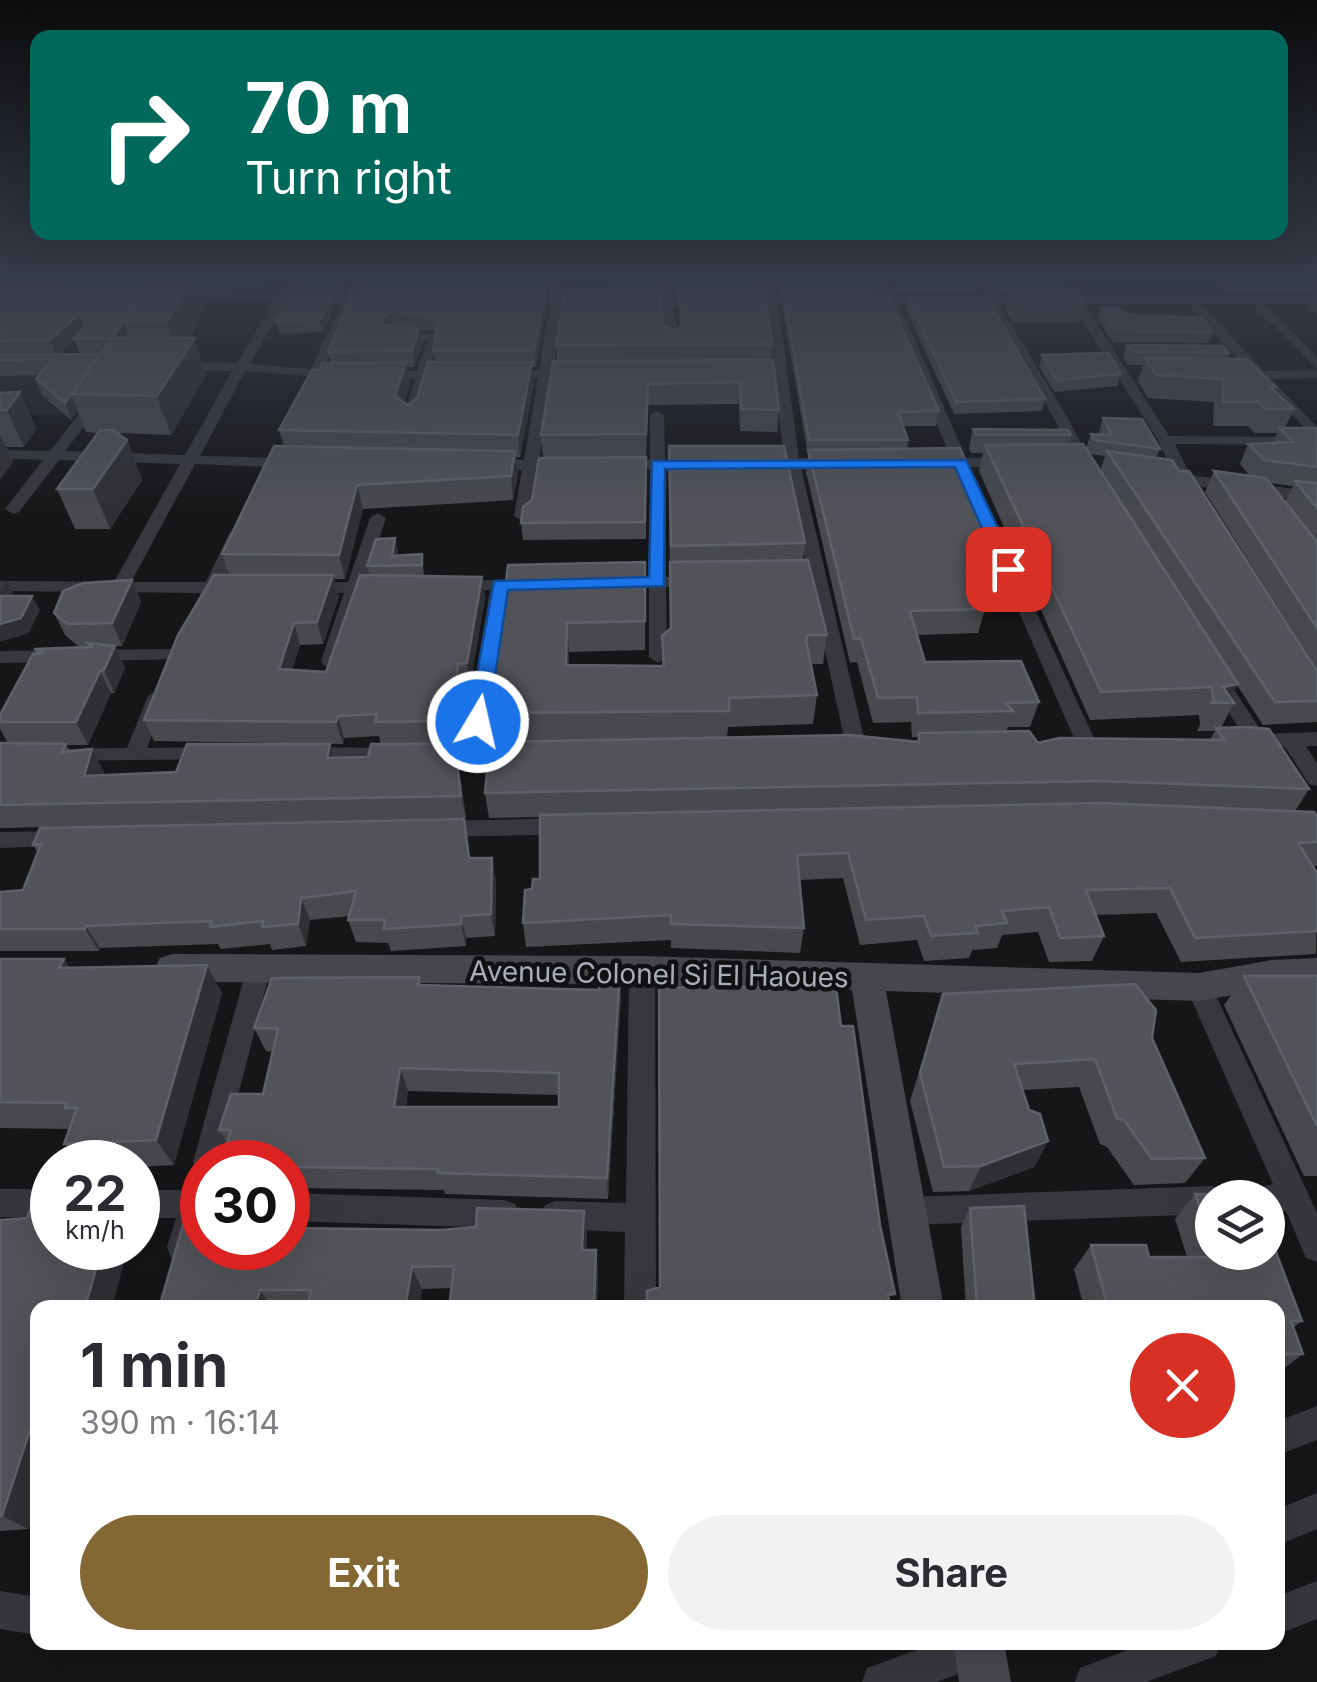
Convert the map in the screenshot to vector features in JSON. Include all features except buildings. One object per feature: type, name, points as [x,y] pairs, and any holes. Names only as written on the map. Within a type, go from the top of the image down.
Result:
[{"type":"street","points":[[122,585],[247,357]]},
{"type":"street","points":[[305,393],[322,357]]},
{"type":"street","points":[[410,419],[428,357]]},
{"type":"street","points":[[522,516],[546,357]]},
{"type":"street","points":[[781,357],[792,463],[815,579],[858,751]]},
{"type":"street","points":[[915,357],[977,498]]},
{"type":"street","points":[[1025,357],[1099,492]]},
{"type":"street","points":[[1114,357],[1165,440],[1201,508]]},
{"type":"street","points":[[1244,357],[1317,439]]},
{"type":"street","points":[[160,366],[241,367],[314,376],[351,376]]},
{"type":"street","points":[[1125,373],[1144,374]]},
{"type":"street","points":[[483,374],[599,374]]},
{"type":"street","points":[[766,374],[784,374]]},
{"type":"street","points":[[1220,374],[1317,374]]},
{"type":"street","points":[[369,376],[463,375]]},
{"type":"street","points":[[13,509],[111,382]]},
{"type":"street","points":[[657,415],[658,657]]},
{"type":"street","points":[[1165,440],[1317,439]]},
{"type":"street","points":[[260,480],[278,445]]},
{"type":"street","points":[[0,454],[306,463]]},
{"type":"street","points":[[923,463],[1030,462]]},
{"type":"street","points":[[734,464],[848,463]]},
{"type":"street","points":[[602,465],[715,464]]},
{"type":"street","points":[[473,465],[584,465]]},
{"type":"street","points":[[1153,472],[1270,499],[1317,497]]},
{"type":"street","points":[[194,622],[244,516]]},
{"type":"street","points":[[330,661],[378,518]]},
{"type":"street","points":[[992,534],[1088,745]]},
{"type":"street","points":[[795,580],[815,579]]},
{"type":"street","points":[[599,583],[717,581]]},
{"type":"street","points":[[293,588],[559,584]]},
{"type":"street","points":[[473,756],[500,585]]},
{"type":"street","points":[[0,586],[253,588]]},
{"type":"street","points":[[0,657],[179,647],[135,753]]},
{"type":"street","points":[[1214,674],[1257,741]]},
{"type":"street","points":[[1220,742],[1317,739]]},
{"type":"street","points":[[1291,740],[1317,779]]},
{"type":"street","points":[[34,756],[233,754]]},
{"type":"street","points":[[273,754],[530,755]]},
{"type":"street","points":[[414,830],[587,826]]},
{"type":"street","points":[[0,840],[96,839]]},
{"type":"street","points":[[213,1140],[259,967]]},
{"type":"street","name":"Avenue Colonel Si El Haoues","points":[[140,968],[642,970],[1199,988],[1272,974],[1317,972]]},
{"type":"street","points":[[640,1300],[642,970]]},
{"type":"street","points":[[867,979],[922,1300]]},
{"type":"street","points":[[1199,988],[1274,1180]]},
{"type":"street","points":[[907,1211],[1195,1201]]},
{"type":"street","points":[[0,1203],[30,1203]]},
{"type":"street","points":[[1285,1203],[1316,1240]]},
{"type":"street","points":[[310,1208],[642,1218]]},
{"type":"street","points":[[174,1273],[180,1255]]},
{"type":"street","points":[[1285,1435],[1317,1423]]},
{"type":"street","points":[[1285,1524],[1317,1511]]},
{"type":"street","points":[[1285,1612],[1317,1600]]},
{"type":"street","points":[[0,1610],[30,1615]]},
{"type":"street","points":[[1094,1682],[1180,1650]]},
{"type":"street","points":[[880,1682],[984,1654]]},
{"type":"shaded area","points":[[10,365],[109,366],[72,414],[0,415],[0,376],[8,376]]},
{"type":"route","points":[[478,722],[500,585],[658,582],[657,464],[961,463],[1008,569]]}]
